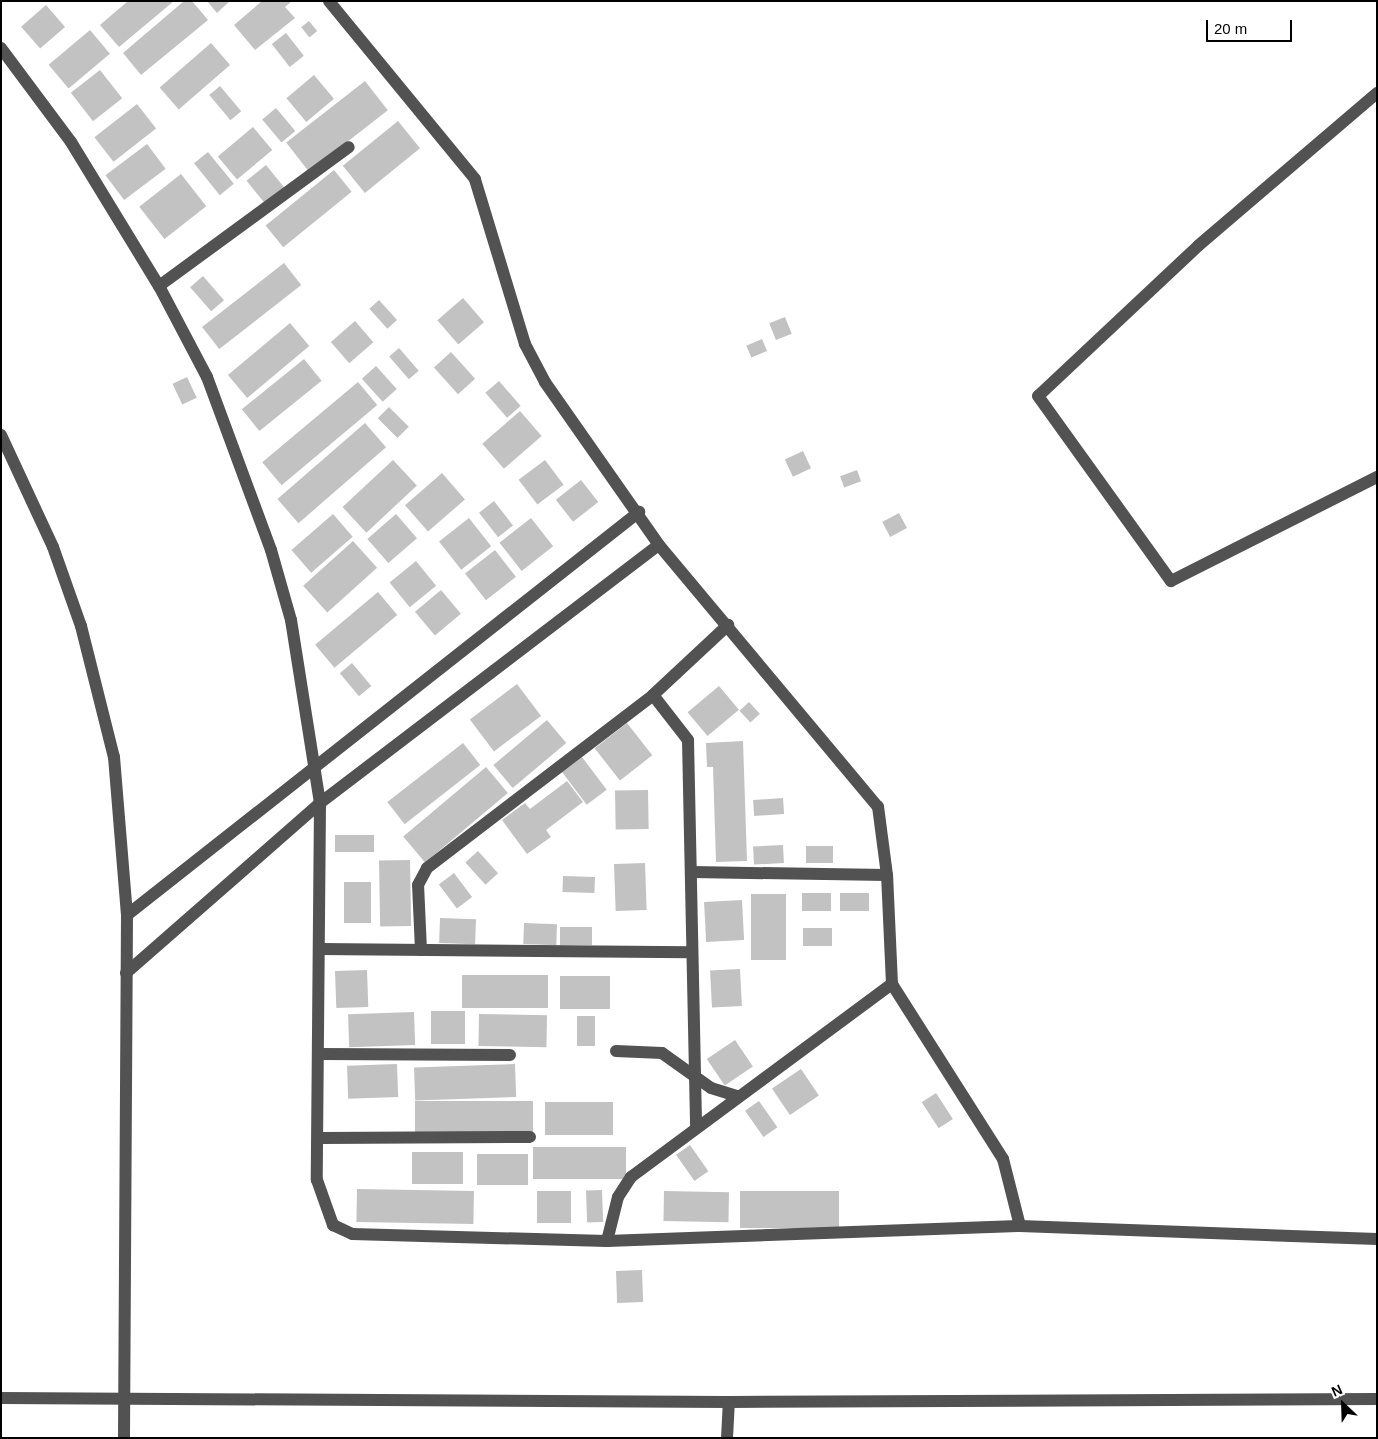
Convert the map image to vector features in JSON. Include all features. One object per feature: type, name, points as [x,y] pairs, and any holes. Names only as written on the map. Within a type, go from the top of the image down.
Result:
[{"type":"street","points":[[329,1],[475,179],[532,362],[639,512],[659,545],[871,795],[878,807],[887,875],[892,984],[1004,1159],[1020,1226]]},
{"type":"street","points":[[1,48],[71,142],[159,286],[207,377],[271,550],[291,620],[316,762],[320,803],[320,1138],[318,1192],[332,1225],[341,1232],[607,1241],[1020,1226],[1377,1240]]},
{"type":"street","points":[[1377,92],[1198,246],[1038,396],[1171,581],[1377,477]]},
{"type":"street","points":[[159,286],[349,147]]},
{"type":"street","points":[[1,435],[53,547],[100,692],[117,785],[127,915],[124,1438]]},
{"type":"street","points":[[127,915],[316,762],[639,512]]},
{"type":"street","points":[[126,973],[320,803],[659,545]]},
{"type":"street","points":[[421,950],[418,885],[427,868],[653,695],[728,625]]},
{"type":"street","points":[[653,695],[688,740],[696,1128]]},
{"type":"street","points":[[692,872],[887,875]]},
{"type":"street","points":[[320,949],[691,952]]},
{"type":"street","points":[[607,1241],[623,1186],[737,1096],[892,984]]},
{"type":"street","points":[[616,1051],[662,1053],[694,1077],[737,1096]]},
{"type":"street","points":[[319,1054],[510,1055]]},
{"type":"street","points":[[320,1138],[530,1137]]},
{"type":"street","points":[[1,1398],[729,1402],[1377,1399]]},
{"type":"street","points":[[727,1438],[729,1402]]},
{"type":"building","points":[[128,1],[174,1],[119,47],[100,25]]},
{"type":"building","points":[[184,1],[192,1],[208,20],[141,75],[123,53]]},
{"type":"building","points":[[207,1],[230,1],[217,13]]},
{"type":"building","points":[[262,1],[292,1],[285,7],[295,18],[255,50],[234,25]]},
{"type":"building","points":[[46,5],[65,27],[40,49],[21,27]]},
{"type":"building","points":[[309,21],[317,31],[309,37],[301,27]]},
{"type":"building","points":[[90,30],[110,54],[69,88],[49,65]]},
{"type":"building","points":[[286,33],[304,56],[290,67],[272,44]]},
{"type":"building","points":[[211,43],[230,65],[179,109],[160,88]]},
{"type":"building","points":[[100,70],[122,98],[93,121],[71,93]]},
{"type":"building","points":[[314,75],[334,99],[306,122],[286,98]]},
{"type":"building","points":[[365,81],[388,110],[309,172],[286,143]]},
{"type":"building","points":[[220,86],[241,111],[230,120],[209,95]]},
{"type":"building","points":[[137,104],[156,128],[114,162],[94,137]]},
{"type":"building","points":[[276,108],[295,131],[281,143],[262,120]]},
{"type":"building","points":[[398,121],[420,148],[365,193],[343,166]]},
{"type":"building","points":[[253,127],[272,150],[237,180],[218,157]]},
{"type":"building","points":[[147,144],[166,169],[124,200],[105,175]]},
{"type":"building","points":[[208,152],[234,184],[220,195],[194,163]]},
{"type":"building","points":[[266,165],[286,190],[267,206],[247,181]]},
{"type":"building","points":[[334,170],[352,192],[283,247],[266,225]]},
{"type":"building","points":[[181,174],[206,206],[164,239],[139,207]]},
{"type":"building","points":[[284,263],[301,285],[219,349],[202,327]]},
{"type":"building","points":[[203,276],[224,300],[211,311],[190,287]]},
{"type":"building","points":[[463,298],[484,322],[458,344],[437,320]]},
{"type":"building","points":[[379,300],[397,320],[387,329],[369,309]]},
{"type":"building","points":[[785,317],[792,334],[776,340],[769,323]]},
{"type":"building","points":[[355,321],[373,342],[349,363],[331,342]]},
{"type":"building","points":[[290,323],[309,346],[247,398],[228,375]]},
{"type":"building","points":[[762,339],[767,351],[751,358],[746,346]]},
{"type":"building","points":[[399,348],[419,371],[409,379],[389,357]]},
{"type":"building","points":[[451,352],[475,379],[458,394],[434,367]]},
{"type":"building","points":[[304,359],[322,381],[259,431],[242,409]]},
{"type":"building","points":[[376,366],[397,389],[383,402],[362,379]]},
{"type":"building","points":[[187,377],[197,398],[182,405],[172,384]]},
{"type":"building","points":[[499,381],[521,406],[507,418],[485,393]]},
{"type":"building","points":[[358,382],[377,405],[282,485],[262,462]]},
{"type":"building","points":[[389,407],[409,427],[397,438],[378,418]]},
{"type":"building","points":[[520,411],[542,436],[504,469],[482,444]]},
{"type":"building","points":[[365,423],[386,447],[298,523],[277,499]]},
{"type":"building","points":[[803,451],[811,468],[793,477],[785,459]]},
{"type":"building","points":[[393,460],[417,486],[366,533],[343,507]]},
{"type":"building","points":[[545,460],[564,485],[537,505],[519,480]]},
{"type":"building","points":[[857,470],[861,481],[844,487],[840,476]]},
{"type":"building","points":[[442,473],[465,499],[428,532],[405,505]]},
{"type":"building","points":[[581,480],[598,502],[573,522],[556,500]]},
{"type":"building","points":[[494,501],[513,525],[498,537],[479,513]]},
{"type":"building","points":[[899,513],[907,528],[890,537],[882,522]]},
{"type":"building","points":[[333,514],[353,537],[311,573],[291,550]]},
{"type":"building","points":[[396,514],[417,538],[388,563],[367,539]]},
{"type":"building","points":[[469,518],[491,546],[461,570],[439,541]]},
{"type":"building","points":[[531,518],[553,546],[522,571],[499,543]]},
{"type":"building","points":[[353,541],[377,568],[327,613],[303,586]]},
{"type":"building","points":[[495,550],[516,577],[486,600],[465,573]]},
{"type":"building","points":[[416,561],[436,586],[410,607],[390,582]]},
{"type":"building","points":[[441,590],[461,614],[435,636],[415,612]]},
{"type":"building","points":[[378,592],[397,615],[334,668],[315,645]]},
{"type":"building","points":[[352,663],[371,686],[359,696],[340,673]]},
{"type":"building","points":[[517,684],[541,716],[494,751],[470,720]]},
{"type":"building","points":[[719,686],[739,710],[708,736],[688,712]]},
{"type":"building","points":[[749,702],[760,714],[750,723],[739,711]]},
{"type":"building","points":[[547,720],[566,743],[513,788],[493,765]]},
{"type":"building","points":[[627,723],[652,755],[620,781],[595,748]]},
{"type":"building","points":[[743,741],[747,861],[716,862],[713,767],[707,767],[706,743]]},
{"type":"building","points":[[463,743],[480,765],[405,824],[387,802]]},
{"type":"building","points":[[582,757],[607,790],[587,805],[562,772]]},
{"type":"building","points":[[486,767],[508,793],[425,862],[403,836]]},
{"type":"building","points":[[567,781],[583,802],[546,830],[551,837],[527,854],[502,820],[525,803],[530,809]]},
{"type":"building","points":[[648,790],[649,829],[616,830],[615,791]]},
{"type":"building","points":[[783,798],[784,814],[754,816],[753,800]]},
{"type":"building","points":[[335,835],[374,835],[374,852],[335,852]]},
{"type":"building","points":[[783,845],[784,863],[754,865],[753,847]]},
{"type":"building","points":[[806,846],[833,846],[833,863],[806,863]]},
{"type":"building","points":[[478,851],[498,873],[485,885],[465,862]]},
{"type":"building","points":[[410,860],[411,926],[380,927],[379,861]]},
{"type":"building","points":[[645,863],[647,910],[616,911],[614,864]]},
{"type":"building","points":[[454,873],[472,897],[457,908],[439,884]]},
{"type":"building","points":[[563,876],[595,877],[594,893],[562,892]]},
{"type":"building","points":[[344,882],[371,882],[371,923],[344,923]]},
{"type":"building","points":[[802,893],[831,893],[831,911],[802,911]]},
{"type":"building","points":[[840,893],[869,893],[869,911],[840,911]]},
{"type":"building","points":[[751,894],[786,894],[786,960],[751,960]]},
{"type":"building","points":[[742,900],[744,940],[706,942],[704,902]]},
{"type":"building","points":[[440,918],[476,919],[475,944],[439,943]]},
{"type":"building","points":[[524,923],[557,924],[556,945],[523,944]]},
{"type":"building","points":[[560,927],[592,927],[592,945],[560,945]]},
{"type":"building","points":[[803,928],[832,928],[832,946],[803,946]]},
{"type":"building","points":[[740,969],[742,1006],[712,1008],[710,971]]},
{"type":"building","points":[[367,970],[368,1007],[336,1008],[335,971]]},
{"type":"building","points":[[462,975],[548,975],[548,1008],[462,1008]]},
{"type":"building","points":[[560,976],[610,976],[610,1009],[560,1009]]},
{"type":"building","points":[[431,1011],[465,1011],[465,1044],[431,1044]]},
{"type":"building","points":[[414,1012],[415,1045],[349,1047],[348,1014]]},
{"type":"building","points":[[479,1014],[547,1015],[546,1047],[478,1046]]},
{"type":"building","points":[[577,1016],[595,1016],[595,1046],[577,1046]]},
{"type":"building","points":[[735,1040],[753,1067],[725,1086],[707,1059]]},
{"type":"building","points":[[397,1064],[398,1097],[348,1099],[347,1066]]},
{"type":"building","points":[[515,1064],[516,1097],[415,1101],[414,1068]]},
{"type":"building","points":[[801,1069],[819,1096],[790,1115],[772,1089]]},
{"type":"building","points":[[936,1093],[953,1119],[939,1128],[922,1102]]},
{"type":"building","points":[[415,1101],[533,1101],[533,1134],[415,1134]]},
{"type":"building","points":[[759,1101],[777,1127],[763,1137],[745,1111]]},
{"type":"building","points":[[545,1102],[613,1102],[613,1135],[545,1135]]},
{"type":"building","points":[[690,1145],[708,1171],[694,1181],[676,1155]]},
{"type":"building","points":[[533,1147],[626,1147],[626,1179],[533,1179]]},
{"type":"building","points":[[412,1152],[463,1152],[463,1184],[412,1184]]},
{"type":"building","points":[[477,1154],[528,1154],[528,1185],[477,1185]]},
{"type":"building","points":[[357,1189],[474,1191],[473,1224],[356,1222]]},
{"type":"building","points":[[602,1190],[603,1222],[587,1223],[586,1191]]},
{"type":"building","points":[[537,1191],[571,1191],[571,1223],[537,1223]]},
{"type":"building","points":[[664,1191],[729,1192],[728,1222],[663,1221]]},
{"type":"building","points":[[740,1191],[839,1191],[839,1228],[740,1228]]},
{"type":"building","points":[[642,1270],[643,1302],[617,1303],[616,1271]]}]
